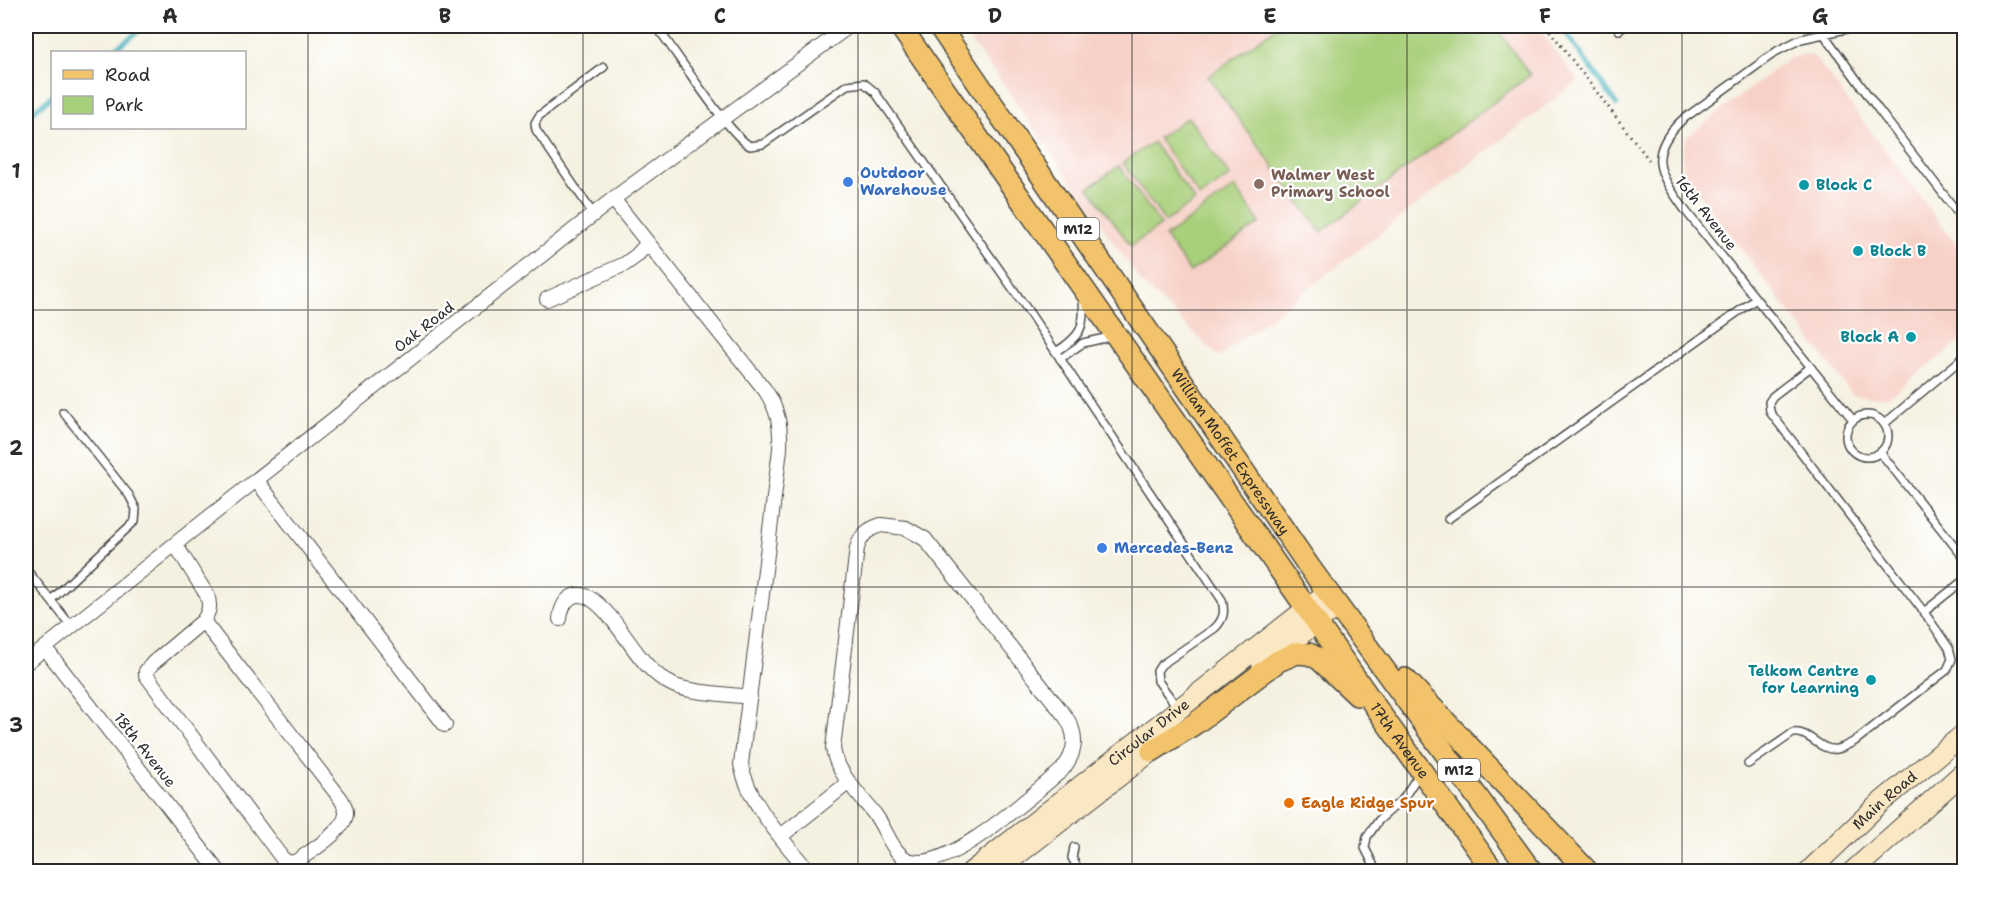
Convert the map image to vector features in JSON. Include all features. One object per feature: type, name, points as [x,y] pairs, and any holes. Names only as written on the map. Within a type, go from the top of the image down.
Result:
[{"type":"main road","name":"William Moffet Expressway","points":[[900,26],[1312,614]]},
{"type":"main road","name":"William Moffet Expressway","points":[[939,26],[1333,599],[1532,872]]},
{"type":"main road","name":"17th Avenue","points":[[1312,614],[1494,872]]},
{"type":"main road","points":[[1152,751],[1196,723],[1278,661],[1297,653],[1309,654],[1319,659],[1377,709]]},
{"type":"main road","points":[[1388,673],[1402,676],[1413,685],[1588,872]]},
{"type":"street","name":"Oak Road","points":[[26,663],[613,200],[849,26]]},
{"type":"street","points":[[613,200],[765,390],[777,410],[780,423],[780,449],[750,697],[741,753],[743,774],[753,796],[809,872]]},
{"type":"street","points":[[547,299],[625,264],[648,243]]},
{"type":"street","points":[[256,481],[445,725]]},
{"type":"street","points":[[893,525],[906,528],[925,539],[1065,716],[1074,731],[1074,748],[1071,757],[1061,771],[973,840],[949,855],[925,862],[908,860],[897,851],[881,823],[849,782],[834,756],[833,747],[857,548],[860,540],[872,527],[893,525]]},
{"type":"street","points":[[175,544],[210,604],[203,621],[153,663],[146,671],[146,675],[282,858],[288,862],[297,861],[339,828],[346,819],[347,809],[341,798],[203,621]]},
{"type":"street","points":[[560,619],[563,604],[568,599],[580,595],[586,596],[600,606],[661,678],[674,686],[688,689],[750,697]]},
{"type":"street","name":"Circular Drive","points":[[1000,865],[1178,708],[1333,599]]},
{"type":"street","name":"Circular Drive","points":[[971,872],[1000,865],[1152,751],[1312,614]]},
{"type":"street","name":"18th Avenue","points":[[45,648],[219,872]]},
{"type":"street","name":"Main Road","points":[[1808,872],[1880,803],[1965,734]]},
{"type":"street","name":"Main Road","points":[[1852,872],[1965,772]]},
{"type":"street","points":[[781,836],[849,782]]},
{"type":"lane","points":[[656,26],[723,117],[750,146],[756,146],[843,87],[859,83],[871,88],[1056,352],[1222,600],[1224,614],[1221,622],[1161,665],[1157,671],[1158,681],[1178,708]]},
{"type":"lane","name":"16th Avenue","points":[[1853,420],[1664,180],[1660,164],[1662,150],[1670,131],[1777,51],[1801,39],[1860,26]]},
{"type":"lane","points":[[1823,33],[1878,109],[1965,221]]},
{"type":"lane","points":[[594,215],[536,130],[535,123],[540,116],[604,67]]},
{"type":"lane","points":[[1056,352],[1073,341],[1082,328],[1084,310],[1082,285]]},
{"type":"lane","points":[[1448,519],[1756,299]]},
{"type":"lane","points":[[1060,359],[1083,344],[1116,335]]},
{"type":"lane","points":[[1884,424],[1965,357]]},
{"type":"lane","points":[[1748,764],[1787,736],[1798,732],[1827,748],[1836,750],[1843,747],[1855,741],[1947,670],[1951,664],[1951,652],[1924,612],[1770,412],[1769,402],[1773,396],[1811,367]]},
{"type":"lane","points":[[51,600],[135,521],[136,509],[129,495],[63,412]]},
{"type":"lane","points":[[1859,416],[1873,416],[1884,424],[1888,436],[1880,453],[1868,457],[1856,454],[1851,449],[1846,438],[1853,420],[1859,416]]},
{"type":"lane","points":[[1880,453],[1965,558]]},
{"type":"lane","points":[[26,569],[72,627]]},
{"type":"lane","points":[[1924,612],[1965,580]]},
{"type":"lane","points":[[1373,864],[1365,844],[1367,837],[1379,820],[1403,799],[1421,771]]},
{"type":"lane","points":[[1074,847],[1072,858],[1080,872]]},
{"type":"lane","points":[[1958,872],[1965,866]]},
{"type":"lane","points":[[1461,871],[1480,872]]},
{"type":"path","points":[[1546,26],[1664,180]]},
{"type":"shaded area","name":"Walmer West Primary School","points":[[959,26],[1536,26],[1578,81],[1219,357],[1143,284],[1003,84]]},
{"type":"shaded area","points":[[1812,55],[1822,67],[1964,255],[1964,339],[1887,397],[1852,394],[1684,174],[1682,152],[1687,137],[1789,58]]},
{"type":"green space","points":[[1278,26],[1495,26],[1530,75],[1321,232],[1208,77]]},
{"type":"green space","points":[[1188,117],[1230,176],[1200,197],[1158,138]]},
{"type":"green space","points":[[1153,142],[1195,201],[1165,222],[1123,163]]},
{"type":"green space","points":[[1119,166],[1161,225],[1131,246],[1089,188]]},
{"type":"green space","points":[[1235,187],[1260,223],[1190,272],[1165,237]]},
{"type":"waterway","points":[[111,51],[146,26]]},
{"type":"waterway","points":[[1561,26],[1617,105]]},
{"type":"waterway","points":[[26,117],[51,97]]},
{"type":"place","name":"Outdoor Warehouse","points":[[848,182]]},
{"type":"place","name":"Walmer West Primary School","points":[[1259,184]]},
{"type":"place","name":"Block C","points":[[1804,185]]},
{"type":"place","name":"Block B","points":[[1858,251]]},
{"type":"place","name":"Block A","points":[[1911,337]]},
{"type":"place","name":"Mercedes-Benz","points":[[1102,548]]},
{"type":"place","name":"Telkom Centre for Learning","points":[[1871,680]]},
{"type":"place","name":"Eagle Ridge Spur","points":[[1289,803]]}]
